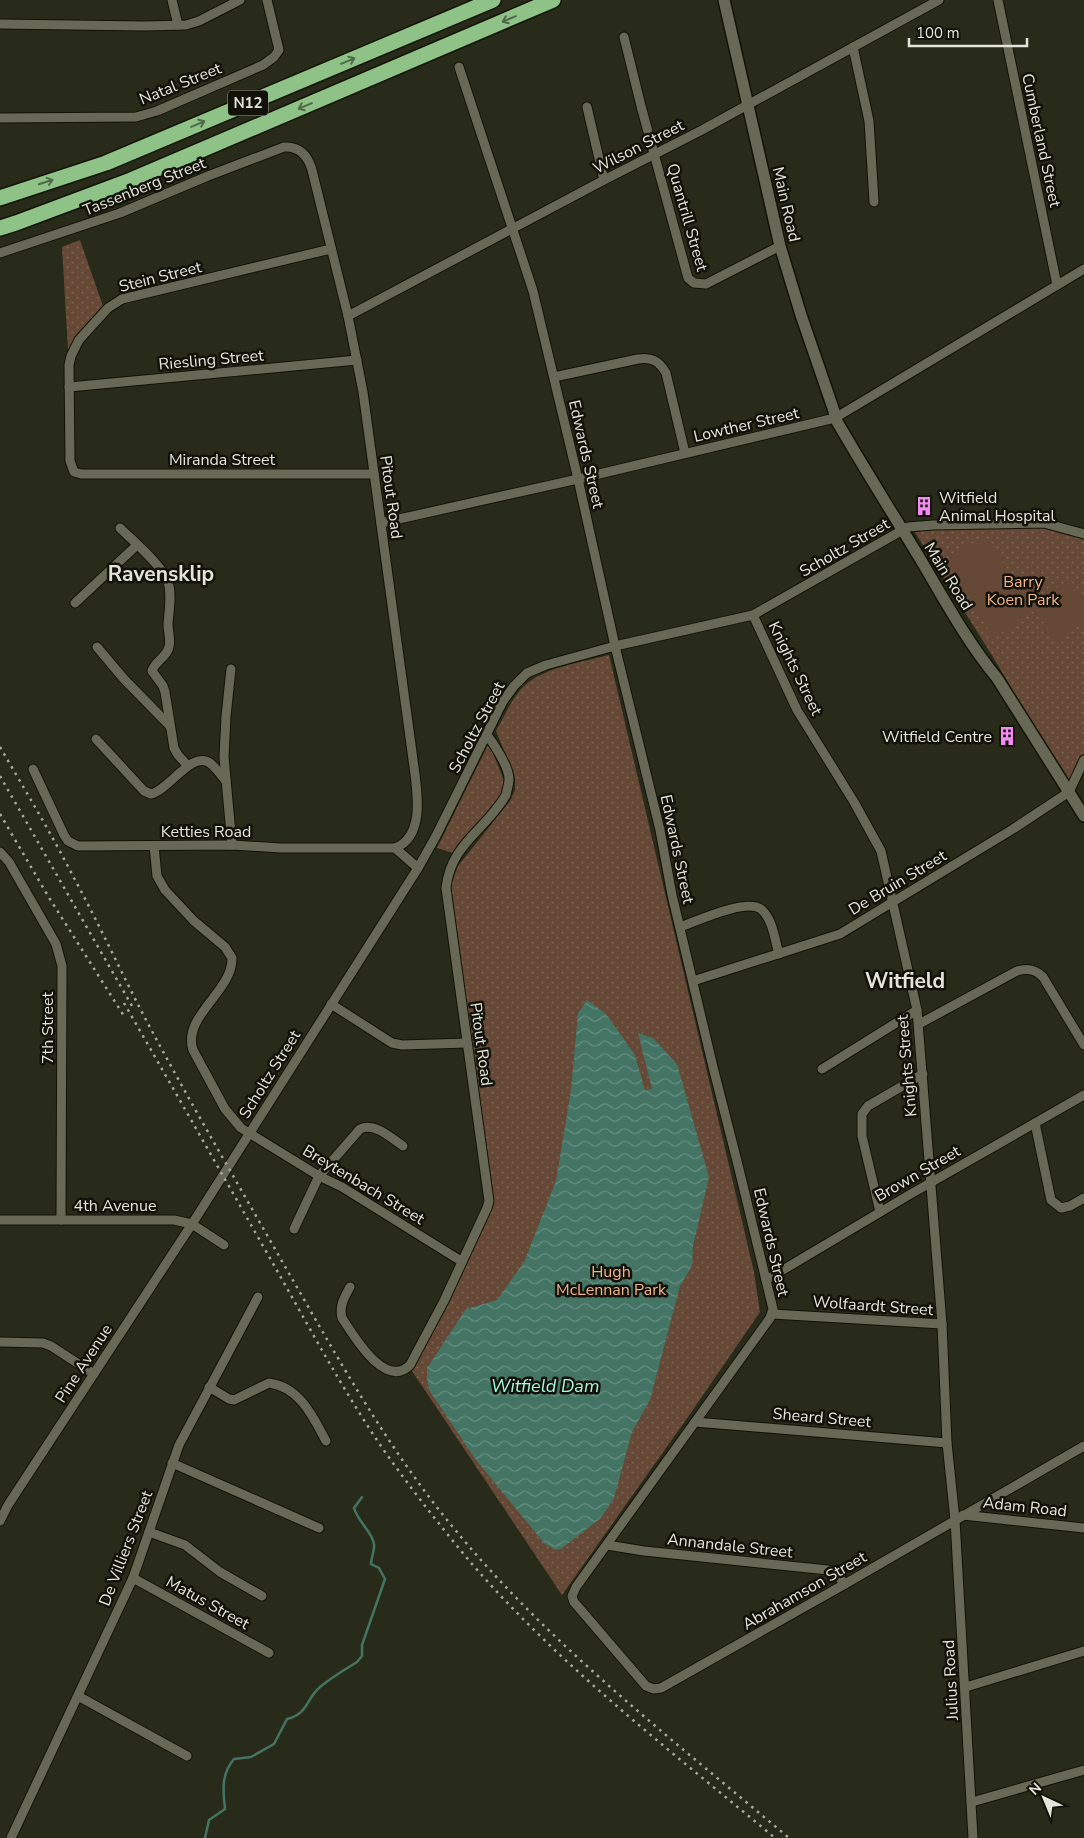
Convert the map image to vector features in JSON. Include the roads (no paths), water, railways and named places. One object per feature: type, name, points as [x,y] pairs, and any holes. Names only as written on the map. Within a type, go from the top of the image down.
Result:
[{"type":"highway","name":"N12","points":[[0,198],[106,163],[493,0]]},
{"type":"highway","name":"N12","points":[[0,228],[131,180],[554,0]]},
{"type":"street","points":[[172,0],[178,25]]},
{"type":"street","points":[[0,24],[178,25],[198,21],[240,0]]},
{"type":"street","name":"Natal Street","points":[[0,118],[122,118],[143,115],[263,65],[276,55],[278,47],[267,0]]},
{"type":"street","name":"Main Road","points":[[724,0],[780,246],[801,315],[836,415],[905,529],[991,662],[997,678],[1084,816]]},
{"type":"street","name":"Wilson Street","points":[[348,316],[702,130],[939,0]]},
{"type":"street","name":"Cumberland Street","points":[[998,0],[1057,285]]},
{"type":"street","name":"Quantrill Street","points":[[624,37],[686,274],[691,282],[699,284],[711,282],[780,246]]},
{"type":"street","points":[[853,47],[869,120],[874,202]]},
{"type":"street","name":"Edwards Street","points":[[458,67],[533,291],[578,479],[615,646],[658,821],[680,927],[713,1067],[773,1309],[772,1314],[576,1587]]},
{"type":"street","points":[[587,108],[604,180]]},
{"type":"street","name":"Tassenberg Street","points":[[0,253],[120,214],[216,173],[284,147],[298,149]]},
{"type":"street","name":"Pitout Road","points":[[298,149],[304,153],[310,164],[348,316],[357,360],[374,474],[418,798],[418,814],[412,832],[404,843],[395,848]]},
{"type":"street","name":"Stein Street","points":[[72,468],[69,457],[69,366],[75,347],[108,308],[119,301],[331,249]]},
{"type":"street","name":"Lowther Street","points":[[380,523],[578,479],[836,415],[1084,268]]},
{"type":"street","points":[[554,377],[638,358],[655,360],[666,373],[685,453]]},
{"type":"street","name":"Riesling Street","points":[[69,387],[357,360]]},
{"type":"street","name":"Miranda Street","points":[[72,468],[74,472],[81,474],[374,474]]},
{"type":"street","name":"Scholtz Street","points":[[192,1224],[418,868],[508,694],[527,673],[546,665],[615,646],[753,615],[818,580],[905,529],[934,525],[1044,523],[1084,534]]},
{"type":"street","points":[[120,528],[162,572],[169,585],[168,633],[170,644],[167,652],[152,671],[163,686],[175,752],[188,766]]},
{"type":"street","points":[[75,603],[137,545]]},
{"type":"street","name":"Knights Street","points":[[753,615],[797,710],[854,802],[882,855],[919,1024],[942,1324],[947,1443],[959,1517]]},
{"type":"street","points":[[97,647],[124,679],[170,726]]},
{"type":"street","points":[[231,669],[224,757],[232,845]]},
{"type":"street","name":"Pitout Road","points":[[350,1287],[341,1304],[340,1312],[342,1318],[375,1362],[393,1371],[406,1370],[444,1301],[461,1261],[488,1208],[489,1201],[446,888],[448,873],[454,858],[506,795],[509,782],[508,773],[494,744],[487,735]]},
{"type":"street","points":[[96,739],[144,791],[151,794],[163,788],[188,766],[197,761],[207,762],[226,781]]},
{"type":"street","points":[[1069,792],[1084,760]]},
{"type":"street","name":"Ketties Road","points":[[33,769],[64,835],[71,843],[83,848],[232,845],[281,848],[395,848]]},
{"type":"street","name":"De Bruin Street","points":[[693,981],[836,936],[1014,828],[1069,792]]},
{"type":"street","name":"Breytenbach Street","points":[[154,846],[156,876],[165,890],[194,921],[224,947],[232,958],[230,972],[194,1026],[190,1040],[193,1050],[225,1109],[235,1122],[250,1134],[319,1176],[342,1187],[461,1261]]},
{"type":"street","points":[[395,848],[418,868]]},
{"type":"street","name":"7th Street","points":[[0,852],[9,862],[56,944],[62,966],[61,1220]]},
{"type":"street","points":[[680,927],[741,906],[752,906],[762,910],[768,918],[779,954]]},
{"type":"street","points":[[919,1024],[1017,971],[1028,969],[1040,974],[1048,984],[1084,1044]]},
{"type":"street","points":[[330,1004],[388,1042],[397,1045],[467,1043]]},
{"type":"street","points":[[822,1069],[916,1010]]},
{"type":"street","points":[[880,1212],[862,1136],[860,1123],[862,1114],[868,1106],[923,1074]]},
{"type":"street","name":"Brown Street","points":[[766,1280],[1084,1095]]},
{"type":"street","points":[[1035,1123],[1051,1200],[1061,1208],[1070,1206],[1084,1198]]},
{"type":"street","points":[[294,1230],[319,1176],[352,1136],[366,1127],[375,1128],[403,1146]]},
{"type":"street","name":"4th Avenue","points":[[0,1220],[174,1220],[192,1224],[224,1244]]},
{"type":"street","name":"Pine Avenue","points":[[0,1521],[4,1502],[94,1374],[192,1224]]},
{"type":"street","name":"De Villiers Street","points":[[11,1838],[133,1578],[172,1463],[186,1430],[258,1297]]},
{"type":"street","name":"Wolfaardt Street","points":[[772,1314],[942,1324]]},
{"type":"street","points":[[0,1342],[43,1343],[51,1346],[94,1374]]},
{"type":"street","points":[[209,1387],[234,1400],[270,1383],[275,1384],[303,1401],[326,1441]]},
{"type":"street","name":"Sheard Street","points":[[695,1422],[947,1443]]},
{"type":"street","name":"Abrahamson Street","points":[[576,1587],[572,1596],[578,1609],[646,1686],[654,1689],[661,1688],[1084,1446]]},
{"type":"street","points":[[172,1463],[319,1528]]},
{"type":"street","name":"Adam Road","points":[[959,1517],[1084,1528]]},
{"type":"street","name":"Julius Road","points":[[959,1517],[973,1838]]},
{"type":"street","points":[[149,1532],[185,1545],[220,1572],[262,1596]]},
{"type":"street","name":"Annandale Street","points":[[607,1545],[644,1551],[828,1570],[838,1575],[845,1584]]},
{"type":"street","name":"Matus Street","points":[[133,1578],[269,1653]]},
{"type":"street","points":[[966,1687],[1084,1651]]},
{"type":"street","points":[[78,1696],[187,1756]]},
{"type":"street","points":[[972,1802],[1084,1770]]},
{"type":"water","name":"Witfield Dam","points":[[587,1000],[606,1014],[635,1055],[645,1090],[652,1089],[638,1033],[653,1038],[677,1064],[709,1177],[693,1246],[692,1266],[680,1286],[650,1400],[632,1432],[614,1498],[601,1518],[561,1549],[555,1550],[544,1543],[476,1460],[429,1390],[427,1368],[466,1309],[497,1300],[524,1262],[556,1181],[571,1090],[578,1013]]},
{"type":"waterway","points":[[205,1838],[209,1820],[225,1809],[225,1776],[234,1759],[251,1757],[274,1744],[287,1719],[299,1714],[320,1687],[357,1662],[362,1656],[362,1645],[385,1579],[379,1568],[371,1564],[374,1546],[373,1539],[354,1508],[362,1497]]},
{"type":"railway","points":[[0,747],[65,861],[145,1018],[196,1111],[337,1356],[374,1418],[414,1477],[475,1553],[516,1598],[559,1640],[649,1721],[789,1838]]},
{"type":"railway","points":[[0,776],[132,1006]]},
{"type":"railway","points":[[0,814],[48,896],[124,1016]]},
{"type":"railway","points":[[124,1003],[339,1379],[383,1449],[426,1508],[472,1564],[542,1638],[618,1707],[775,1838]]},
{"type":"place","name":"Witfield Animal Hospital","points":[[924,506]]},
{"type":"place","name":"Witfield Centre","points":[[1007,736]]},
{"type":"district","name":"Ravensklip","points":[[161,574]]},
{"type":"district","name":"Witfield","points":[[905,981]]},
{"type":"park label","name":"Barry Koen Park","points":[[1023,590]]},
{"type":"park label","name":"Hugh McLennan Park","points":[[611,1280]]}]
